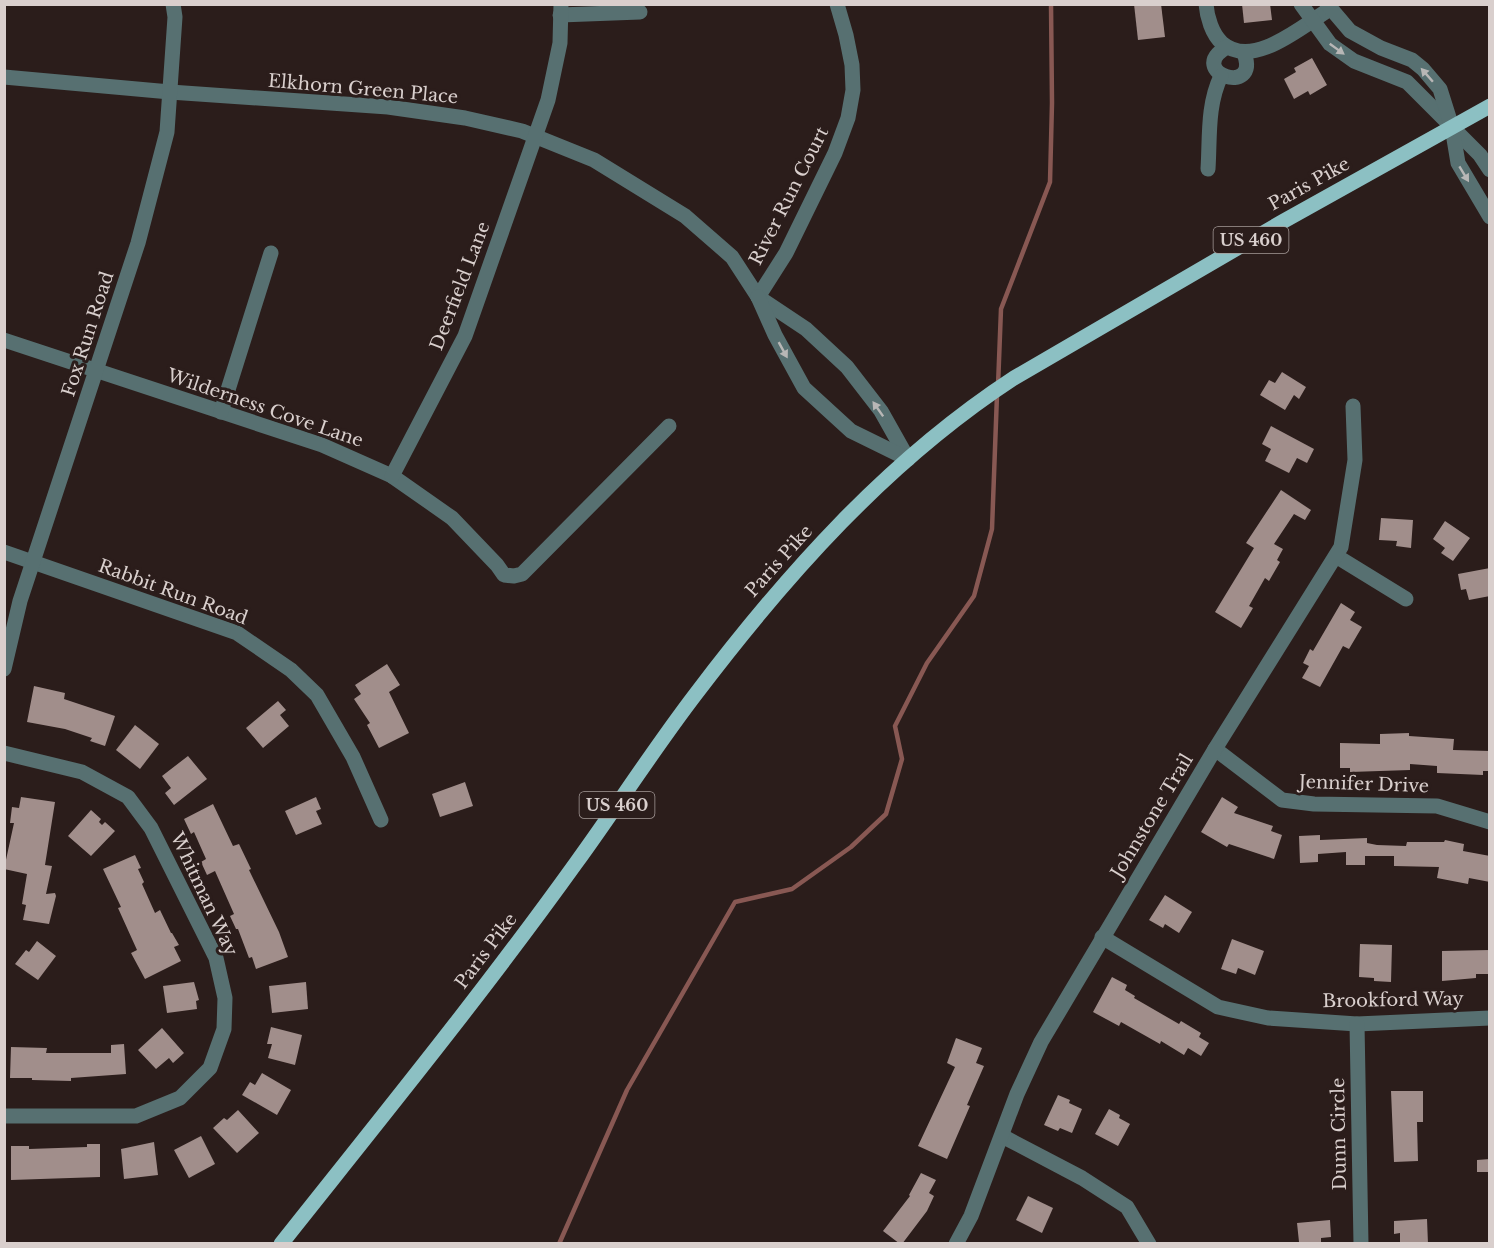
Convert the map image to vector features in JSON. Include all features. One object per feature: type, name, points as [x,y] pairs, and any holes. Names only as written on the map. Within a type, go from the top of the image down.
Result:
[{"type":"main road","name":"Paris Pike","points":[[280,1244],[465,1012],[575,864],[694,697],[767,603],[817,546],[890,474],[986,397],[1014,378],[1282,222],[1490,106]]},
{"type":"street","name":"Fox Run Road","points":[[4,669],[20,601],[138,243],[167,132],[175,16],[173,4]]},
{"type":"street","name":"River Run Court","points":[[758,297],[786,253],[835,153],[848,118],[853,90],[852,65],[837,4]]},
{"type":"street","points":[[1206,4],[1212,26],[1219,40],[1227,47],[1244,53],[1256,51],[1277,42],[1311,21],[1328,7],[1350,31],[1381,48],[1412,60],[1440,89],[1452,127],[1458,164],[1490,217]]},
{"type":"street","points":[[1301,4],[1311,21],[1330,44],[1354,61],[1407,82],[1480,155],[1490,170]]},
{"type":"street","points":[[561,10],[640,12]]},
{"type":"street","name":"Deerfield Lane","points":[[393,476],[465,336],[548,100],[560,43],[561,10]]},
{"type":"street","points":[[1227,47],[1219,52],[1215,59],[1216,69],[1221,76],[1230,79],[1239,77],[1245,70],[1247,62],[1244,53]]},
{"type":"street","points":[[1208,170],[1214,91],[1221,76]]},
{"type":"street","name":"Elkhorn Green Place","points":[[4,77],[170,92],[388,107],[465,118],[522,131],[594,160],[685,216],[732,257],[758,297],[806,329],[847,367],[881,411],[908,459]]},
{"type":"street","points":[[221,412],[271,253]]},
{"type":"street","points":[[758,297],[775,335],[804,388],[851,431],[908,459]]},
{"type":"street","name":"Wilderness Cove Lane","points":[[4,340],[322,445],[393,476],[453,518],[504,575],[522,574],[669,426]]},
{"type":"street","name":"Johnstone Trail","points":[[956,1244],[971,1216],[1017,1094],[1041,1042],[1215,749],[1341,547],[1356,460],[1353,406]]},
{"type":"street","name":"Rabbit Run Road","points":[[4,552],[237,633],[291,670],[318,694],[352,757],[381,820]]},
{"type":"street","points":[[1336,556],[1406,599]]},
{"type":"street","name":"Jennifer Drive","points":[[1215,749],[1282,800],[1314,804],[1437,806],[1490,822]]},
{"type":"street","name":"Whitman Way","points":[[4,753],[82,772],[128,798],[151,828],[216,958],[225,998],[224,1029],[210,1068],[180,1098],[136,1116],[4,1116]]},
{"type":"street","name":"Brookford Way","points":[[1102,937],[1218,1007],[1268,1018],[1357,1024],[1490,1018]]},
{"type":"street","name":"Dunn Circle","points":[[1357,1024],[1360,1244]]},
{"type":"street","points":[[1002,1136],[1082,1178],[1127,1207],[1149,1244]]},
{"type":"building","points":[[1134,4],[1161,4],[1165,37],[1138,40]]},
{"type":"building","points":[[1242,4],[1270,4],[1272,20],[1244,23]]},
{"type":"building","points":[[1312,58],[1327,85],[1310,95],[1308,91],[1294,99],[1284,79],[1296,72],[1294,68]]},
{"type":"building","points":[[1282,372],[1306,387],[1299,399],[1294,395],[1285,410],[1260,395],[1269,380],[1275,383]]},
{"type":"building","points":[[1271,426],[1314,449],[1307,463],[1297,458],[1289,473],[1265,461],[1271,449],[1262,444]]},
{"type":"building","points":[[1281,490],[1311,510],[1305,520],[1294,514],[1274,544],[1283,549],[1277,560],[1280,562],[1269,581],[1265,578],[1249,606],[1253,608],[1241,628],[1215,612],[1254,548],[1246,543]]},
{"type":"building","points":[[1381,518],[1413,520],[1411,548],[1396,546],[1397,541],[1379,540]]},
{"type":"building","points":[[1445,521],[1470,538],[1453,561],[1441,553],[1445,548],[1433,539]]},
{"type":"building","points":[[1490,568],[1490,596],[1469,600],[1466,589],[1461,590],[1458,574]]},
{"type":"building","points":[[1341,603],[1355,612],[1350,620],[1362,627],[1349,649],[1343,646],[1320,687],[1302,678],[1309,666],[1303,663],[1310,649],[1313,651]]},
{"type":"building","points":[[387,664],[400,685],[389,692],[409,733],[379,748],[367,725],[370,723],[354,699],[361,694],[355,685]]},
{"type":"building","points":[[34,686],[65,693],[64,699],[115,716],[105,746],[90,741],[92,738],[65,729],[27,722]]},
{"type":"building","points":[[278,701],[286,710],[280,715],[289,726],[263,748],[246,728]]},
{"type":"building","points":[[135,725],[159,744],[140,769],[116,750]]},
{"type":"building","points":[[1409,733],[1409,736],[1454,739],[1453,750],[1490,751],[1490,771],[1483,771],[1483,775],[1437,773],[1437,766],[1410,764],[1410,770],[1350,772],[1350,768],[1340,768],[1340,743],[1380,744],[1380,734]]},
{"type":"building","points":[[188,756],[207,779],[174,805],[165,793],[171,788],[162,776]]},
{"type":"building","points":[[465,782],[473,806],[440,817],[432,794]]},
{"type":"building","points":[[21,797],[55,802],[45,865],[52,866],[46,894],[55,893],[56,896],[49,924],[23,920],[26,905],[22,904],[27,874],[4,869],[14,823],[10,823],[12,807],[19,808]]},
{"type":"building","points":[[316,797],[321,809],[316,811],[322,824],[296,835],[285,811]]},
{"type":"building","points":[[1222,797],[1238,807],[1234,813],[1273,826],[1271,831],[1282,835],[1274,859],[1229,844],[1227,847],[1201,832]]},
{"type":"building","points":[[213,804],[233,846],[239,844],[288,957],[256,969],[230,916],[234,914],[215,871],[207,875],[201,862],[206,859],[194,832],[191,834],[184,819]]},
{"type":"building","points":[[91,810],[101,819],[99,822],[102,825],[105,822],[115,831],[91,856],[68,836]]},
{"type":"building","points":[[1320,835],[1320,840],[1367,838],[1367,843],[1377,845],[1406,846],[1407,842],[1444,842],[1445,840],[1464,844],[1463,851],[1490,856],[1490,882],[1469,878],[1468,884],[1437,878],[1439,867],[1394,866],[1394,856],[1365,856],[1365,865],[1346,865],[1346,852],[1318,854],[1318,862],[1300,863],[1299,836]]},
{"type":"building","points":[[135,855],[141,868],[138,869],[144,882],[142,884],[155,913],[160,910],[179,945],[174,947],[181,961],[145,979],[131,953],[137,950],[118,908],[121,907],[103,869]]},
{"type":"building","points":[[1165,895],[1192,912],[1179,933],[1165,924],[1163,928],[1149,920]]},
{"type":"building","points":[[1232,939],[1264,951],[1255,975],[1238,968],[1236,974],[1221,969]]},
{"type":"building","points":[[37,941],[56,956],[38,980],[15,964],[26,950],[29,952]]},
{"type":"building","points":[[1360,944],[1392,945],[1391,982],[1359,977]]},
{"type":"building","points":[[1490,950],[1490,974],[1476,974],[1476,978],[1442,981],[1442,951]]},
{"type":"building","points":[[1112,977],[1127,985],[1125,990],[1135,996],[1134,998],[1179,1024],[1181,1021],[1201,1033],[1199,1037],[1209,1043],[1201,1056],[1188,1048],[1184,1055],[1121,1022],[1119,1026],[1093,1012]]},
{"type":"building","points":[[194,982],[199,1000],[196,1001],[197,1009],[167,1013],[163,986]]},
{"type":"building","points":[[306,982],[308,1009],[272,1013],[269,986]]},
{"type":"building","points":[[271,1027],[302,1035],[295,1065],[268,1058],[272,1044],[267,1044]]},
{"type":"building","points":[[162,1028],[184,1053],[173,1063],[169,1058],[156,1069],[138,1050]]},
{"type":"building","points":[[956,1038],[982,1048],[976,1063],[984,1066],[947,1159],[918,1146],[955,1067],[947,1063]]},
{"type":"building","points":[[124,1044],[126,1074],[71,1078],[71,1081],[10,1078],[11,1047],[47,1048],[46,1053],[111,1053],[111,1045]]},
{"type":"building","points":[[262,1073],[291,1090],[277,1115],[242,1095],[250,1082],[255,1085]]},
{"type":"building","points":[[1391,1091],[1423,1091],[1423,1122],[1417,1122],[1418,1161],[1394,1162]]},
{"type":"building","points":[[1058,1095],[1082,1109],[1072,1133],[1060,1128],[1058,1131],[1044,1125]]},
{"type":"building","points":[[1109,1109],[1130,1124],[1118,1146],[1095,1134]]},
{"type":"building","points":[[238,1110],[259,1133],[237,1153],[213,1128]]},
{"type":"building","points":[[201,1136],[215,1164],[189,1178],[174,1150]]},
{"type":"building","points":[[154,1142],[158,1175],[124,1179],[121,1149]]},
{"type":"building","points":[[87,1144],[100,1144],[100,1177],[11,1180],[11,1146],[29,1146],[29,1149],[87,1147]]},
{"type":"building","points":[[1490,1159],[1490,1172],[1477,1172],[1477,1160]]},
{"type":"building","points":[[921,1173],[936,1180],[929,1193],[934,1196],[927,1211],[900,1244],[883,1231],[910,1196]]},
{"type":"building","points":[[1028,1196],[1053,1208],[1042,1233],[1016,1220]]},
{"type":"building","points":[[1427,1219],[1428,1244],[1400,1244],[1400,1233],[1394,1234],[1394,1221]]},
{"type":"building","points":[[1330,1220],[1331,1237],[1321,1238],[1321,1244],[1299,1242],[1297,1223]]},
{"type":"waterway","points":[[998,386],[1001,309],[1050,182],[1051,4]]},
{"type":"waterway","points":[[559,1244],[627,1090],[735,902],[792,889],[851,847],[886,814],[902,759],[895,726],[927,663],[974,596],[992,529],[997,395]]}]
